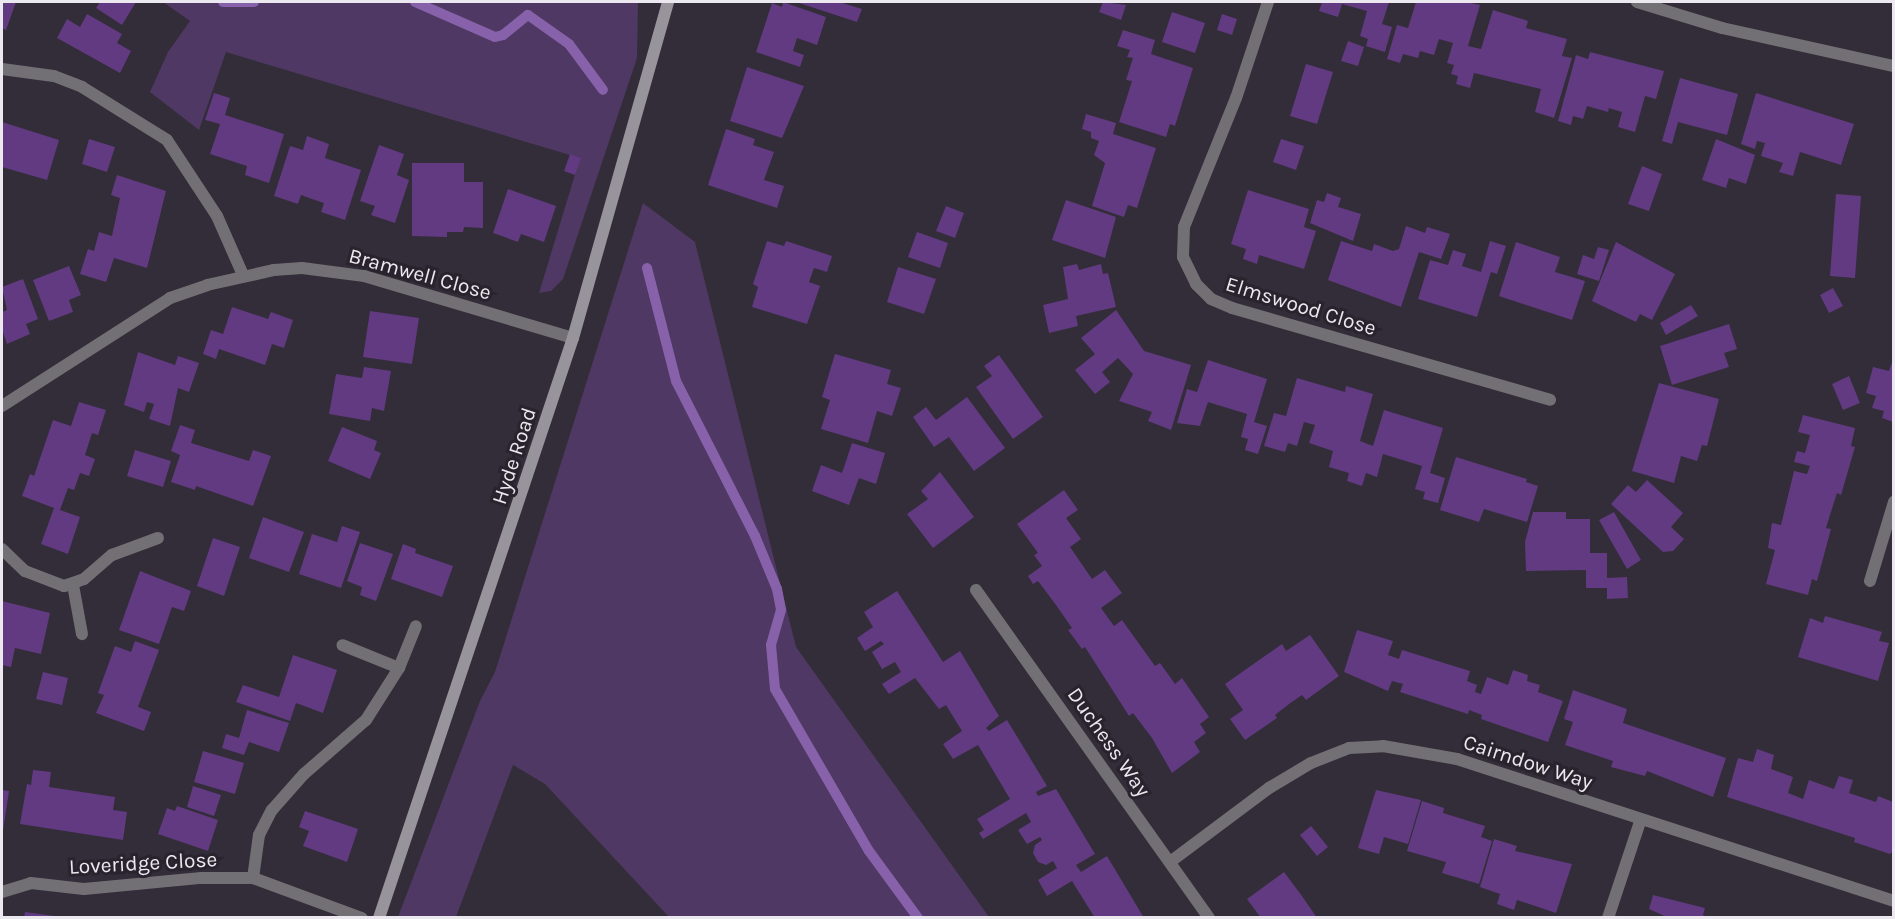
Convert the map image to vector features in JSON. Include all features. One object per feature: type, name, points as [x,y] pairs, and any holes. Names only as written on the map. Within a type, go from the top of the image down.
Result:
[{"type":"main road","name":"Hyde Road","points":[[379,918],[573,338],[668,2]]},
{"type":"street","name":"Elmswood Close","points":[[1268,2],[1236,98],[1184,227],[1183,257],[1196,284],[1211,299],[1232,308],[1550,400]]},
{"type":"street","points":[[1637,2],[1722,28],[1893,66]]},
{"type":"street","points":[[2,69],[54,76],[82,87],[167,141],[217,216],[243,275]]},
{"type":"street","name":"Bramwell Close","points":[[2,406],[170,298],[243,275],[302,268],[364,276],[573,338]]},
{"type":"street","points":[[1870,581],[1890,526],[1893,502]]},
{"type":"street","points":[[2,549],[25,571],[55,584],[73,585],[112,555],[158,538]]},
{"type":"street","points":[[73,585],[82,634]]},
{"type":"street","name":"Duchess Way","points":[[976,590],[1209,918]]},
{"type":"street","points":[[253,878],[259,835],[272,810],[304,774],[366,720],[399,668],[416,626]]},
{"type":"street","points":[[342,645],[399,668]]},
{"type":"street","name":"Cairndow Way","points":[[1170,862],[1289,776],[1330,754],[1367,746],[1398,747],[1457,759],[1893,901]]},
{"type":"street","points":[[1608,918],[1641,819]]},
{"type":"street","name":"Loveridge Close","points":[[2,892],[31,884],[84,889],[201,878],[253,878],[362,918]]},
{"type":"shaded area","points":[[163,2],[638,2],[637,58],[563,279],[551,291],[539,293],[580,158],[226,52],[199,130],[150,92],[168,52],[190,21]]},
{"type":"shaded area","points":[[643,203],[695,242],[796,647],[989,917],[669,917],[545,784],[513,765],[456,917],[398,917],[480,701],[495,672]]},
{"type":"building","points":[[2,2],[16,2],[6,30],[2,28]]},
{"type":"building","points":[[100,2],[136,2],[122,25],[96,8]]},
{"type":"building","points":[[783,2],[826,17],[817,45],[797,38],[793,51],[804,55],[800,67],[756,52],[772,3],[782,7]]},
{"type":"building","points":[[796,2],[839,2],[862,9],[857,22]]},
{"type":"building","points":[[1103,2],[1126,5],[1121,20],[1099,12]]},
{"type":"building","points":[[1322,2],[1389,2],[1382,24],[1392,27],[1385,52],[1366,46],[1368,39],[1360,36],[1367,11],[1342,4],[1338,17],[1319,11]]},
{"type":"building","points":[[1416,2],[1467,2],[1480,5],[1468,46],[1481,49],[1493,10],[1528,21],[1526,28],[1567,39],[1562,56],[1572,58],[1554,118],[1535,112],[1541,89],[1474,73],[1470,88],[1456,84],[1458,76],[1451,74],[1454,65],[1447,63],[1453,43],[1439,39],[1434,55],[1420,51],[1418,58],[1403,54],[1400,63],[1387,59],[1397,25],[1408,28]]},
{"type":"building","points":[[1172,12],[1205,23],[1195,53],[1162,42]]},
{"type":"building","points":[[87,14],[122,34],[117,43],[131,51],[120,73],[57,38],[67,19],[80,27]]},
{"type":"building","points":[[1222,14],[1237,19],[1232,35],[1217,30]]},
{"type":"building","points":[[1123,30],[1155,40],[1151,54],[1193,68],[1175,126],[1170,124],[1166,137],[1119,122],[1132,81],[1126,80],[1133,58],[1127,57],[1130,50],[1117,46]]},
{"type":"building","points":[[1348,41],[1364,47],[1358,66],[1341,61]]},
{"type":"building","points":[[1590,52],[1664,71],[1656,99],[1645,96],[1635,132],[1618,127],[1622,112],[1609,108],[1608,112],[1587,106],[1583,119],[1573,116],[1571,125],[1558,121],[1576,55],[1588,59]]},
{"type":"building","points":[[1306,64],[1333,72],[1317,124],[1290,116]]},
{"type":"building","points":[[747,67],[804,86],[782,138],[730,121]]},
{"type":"building","points":[[1680,78],[1738,94],[1727,135],[1678,122],[1672,144],[1662,141]]},
{"type":"building","points":[[214,93],[230,98],[225,115],[284,134],[269,183],[245,175],[247,166],[210,154],[220,124],[205,120]]},
{"type":"building","points":[[1756,93],[1854,124],[1841,165],[1800,152],[1793,176],[1779,172],[1783,163],[1761,156],[1765,143],[1757,141],[1755,149],[1741,144]]},
{"type":"building","points":[[1086,114],[1116,123],[1113,134],[1156,148],[1137,208],[1128,205],[1124,217],[1092,206],[1105,163],[1094,155],[1099,141],[1091,138],[1091,132],[1082,129]]},
{"type":"building","points":[[2,122],[59,140],[47,180],[2,167]]},
{"type":"building","points":[[726,129],[755,139],[753,145],[774,152],[764,180],[784,186],[777,208],[708,185]]},
{"type":"building","points":[[307,136],[329,144],[325,158],[361,170],[345,220],[321,212],[324,203],[301,195],[298,204],[274,196],[290,146],[303,150]]},
{"type":"building","points":[[89,139],[115,147],[107,172],[82,164]]},
{"type":"building","points":[[1281,139],[1304,146],[1296,170],[1273,162]]},
{"type":"building","points":[[1716,139],[1755,155],[1746,184],[1729,178],[1726,188],[1702,180]]},
{"type":"building","points":[[379,145],[404,154],[397,175],[409,180],[395,223],[371,215],[375,206],[360,201]]},
{"type":"building","points":[[570,154],[581,158],[575,175],[564,171]]},
{"type":"building","points":[[412,163],[464,163],[464,182],[483,182],[483,228],[464,227],[463,232],[447,232],[447,237],[412,236]]},
{"type":"building","points":[[1642,166],[1662,174],[1649,211],[1628,204]]},
{"type":"building","points":[[117,175],[166,191],[147,268],[114,258],[106,282],[80,274],[88,249],[94,251],[99,232],[112,236],[120,198],[111,195]]},
{"type":"building","points":[[508,189],[556,206],[544,242],[521,234],[518,242],[493,233]]},
{"type":"building","points":[[1248,190],[1309,209],[1304,227],[1316,231],[1304,269],[1259,255],[1257,264],[1243,259],[1246,249],[1231,244]]},
{"type":"building","points":[[1327,193],[1341,198],[1338,207],[1361,214],[1353,241],[1310,223],[1317,200],[1324,202]]},
{"type":"building","points":[[1836,194],[1861,196],[1855,278],[1830,276]]},
{"type":"building","points":[[1066,200],[1116,217],[1105,258],[1052,240]]},
{"type":"building","points":[[946,206],[964,213],[955,238],[936,231]]},
{"type":"building","points":[[1406,226],[1425,233],[1427,227],[1450,234],[1441,259],[1419,252],[1401,307],[1328,280],[1341,241],[1372,251],[1374,244],[1393,251],[1399,249]]},
{"type":"building","points":[[917,232],[948,243],[940,268],[908,257]]},
{"type":"building","points":[[767,241],[784,246],[786,241],[832,256],[827,272],[814,268],[809,282],[820,286],[807,324],[752,307],[758,287],[753,284]]},
{"type":"building","points":[[1490,241],[1506,246],[1497,274],[1491,272],[1477,317],[1418,299],[1430,260],[1448,265],[1453,250],[1466,254],[1462,266],[1481,272]]},
{"type":"building","points":[[1516,242],[1560,257],[1555,272],[1585,281],[1572,320],[1499,296]]},
{"type":"building","points":[[1616,242],[1675,274],[1652,320],[1640,314],[1636,322],[1592,301]]},
{"type":"building","points":[[1598,247],[1609,250],[1599,281],[1577,274],[1583,255],[1594,259]]},
{"type":"building","points":[[1077,264],[1079,270],[1101,264],[1103,274],[1108,273],[1116,307],[1076,316],[1078,326],[1049,333],[1043,305],[1068,299],[1063,267]]},
{"type":"building","points":[[69,266],[81,295],[69,300],[73,312],[49,321],[33,280]]},
{"type":"building","points":[[898,267],[936,279],[924,314],[887,302]]},
{"type":"building","points":[[23,279],[38,319],[26,324],[30,334],[7,344],[2,329],[2,312],[7,310],[2,287]]},
{"type":"building","points":[[1833,288],[1843,306],[1829,313],[1820,295]]},
{"type":"building","points":[[1691,305],[1698,316],[1666,335],[1660,323]]},
{"type":"building","points":[[232,307],[268,319],[271,312],[293,320],[284,348],[272,344],[265,365],[219,349],[216,359],[203,354],[211,330],[223,334]]},
{"type":"building","points":[[1116,310],[1144,351],[1191,365],[1171,430],[1148,421],[1152,412],[1119,401],[1133,374],[1118,358],[1102,372],[1110,382],[1095,394],[1075,370],[1095,354],[1081,338]]},
{"type":"building","points":[[370,311],[419,318],[412,364],[363,357]]},
{"type":"building","points":[[1729,324],[1737,349],[1724,353],[1729,367],[1672,385],[1660,346]]},
{"type":"building","points":[[138,352],[175,365],[178,356],[199,363],[189,392],[178,388],[170,426],[149,419],[154,404],[147,402],[144,412],[124,405]]},
{"type":"building","points":[[835,354],[891,370],[887,384],[901,388],[892,416],[877,411],[868,443],[821,429],[830,400],[822,397]]},
{"type":"building","points":[[999,355],[1043,417],[1013,439],[976,387],[992,376],[984,366]]},
{"type":"building","points":[[1893,359],[1893,422],[1882,418],[1884,411],[1872,408],[1876,396],[1866,393],[1873,367],[1889,371]]},
{"type":"building","points":[[1208,360],[1267,379],[1254,422],[1267,426],[1258,454],[1245,450],[1248,439],[1241,437],[1247,414],[1208,402],[1200,426],[1177,423],[1187,389],[1197,392]]},
{"type":"building","points":[[364,367],[391,371],[384,411],[372,408],[370,421],[329,414],[336,374],[362,378]]},
{"type":"building","points":[[1849,376],[1860,403],[1843,410],[1832,384]]},
{"type":"building","points":[[1297,378],[1345,392],[1346,386],[1373,394],[1360,441],[1373,446],[1384,410],[1443,428],[1430,473],[1445,478],[1438,503],[1423,499],[1425,492],[1415,489],[1422,466],[1383,454],[1377,477],[1366,473],[1362,486],[1347,481],[1349,473],[1329,467],[1333,451],[1309,443],[1315,425],[1304,422],[1297,446],[1288,443],[1285,452],[1264,446],[1274,413],[1286,416]]},
{"type":"building","points":[[1659,383],[1719,399],[1707,446],[1702,445],[1697,461],[1681,456],[1674,483],[1632,471]]},
{"type":"building","points":[[967,397],[1005,448],[974,471],[949,437],[934,447],[913,417],[926,407],[936,420]]},
{"type":"building","points":[[79,402],[106,410],[98,435],[92,433],[85,455],[95,459],[89,476],[80,473],[74,490],[68,488],[60,510],[80,517],[68,554],[41,544],[54,508],[22,496],[30,474],[34,476],[53,420],[71,426]]},
{"type":"building","points":[[1803,415],[1855,428],[1851,446],[1855,447],[1841,495],[1837,493],[1826,528],[1831,529],[1817,581],[1812,579],[1808,595],[1766,584],[1775,550],[1768,548],[1772,523],[1781,525],[1794,471],[1807,474],[1810,466],[1794,462],[1797,451],[1805,453],[1810,435],[1798,432]]},
{"type":"building","points":[[180,425],[195,430],[191,443],[249,461],[253,450],[271,456],[253,506],[196,486],[195,490],[171,482],[180,455],[171,451]]},
{"type":"building","points":[[342,427],[377,441],[374,450],[381,453],[370,479],[328,461]]},
{"type":"building","points":[[852,443],[885,453],[876,484],[859,478],[849,505],[812,491],[821,465],[842,473]]},
{"type":"building","points":[[135,450],[171,461],[163,487],[127,476]]},
{"type":"building","points":[[1456,457],[1527,479],[1526,482],[1538,486],[1527,522],[1484,509],[1479,522],[1440,510]]},
{"type":"building","points":[[940,472],[974,517],[933,548],[907,514],[928,499],[921,491]]},
{"type":"building","points":[[1647,480],[1683,513],[1671,527],[1684,539],[1673,551],[1663,552],[1611,504],[1628,485],[1636,492]]},
{"type":"building","points":[[1064,490],[1078,510],[1066,518],[1081,539],[1070,547],[1092,579],[1105,570],[1122,593],[1101,608],[1114,626],[1122,620],[1155,666],[1160,663],[1175,684],[1182,678],[1209,717],[1200,724],[1206,733],[1194,742],[1200,752],[1172,773],[1152,738],[1133,713],[1129,716],[1085,647],[1082,649],[1068,630],[1072,628],[1056,605],[1038,581],[1033,584],[1028,576],[1042,566],[1034,555],[1038,553],[1017,524]]},
{"type":"building","points":[[1533,512],[1566,512],[1566,519],[1590,519],[1590,553],[1607,553],[1607,578],[1627,577],[1628,598],[1607,599],[1607,588],[1586,588],[1586,570],[1526,571],[1525,542]]},
{"type":"building","points":[[1614,512],[1641,560],[1627,569],[1599,520]]},
{"type":"building","points":[[263,517],[304,532],[289,572],[249,558]]},
{"type":"building","points":[[342,526],[360,532],[341,588],[299,574],[312,534],[337,542]]},
{"type":"building","points":[[213,538],[240,547],[224,596],[197,586]]},
{"type":"building","points":[[360,543],[393,554],[376,601],[360,595],[362,587],[347,581]]},
{"type":"building","points":[[403,544],[416,549],[415,553],[453,566],[442,597],[391,579]]},
{"type":"building","points":[[140,571],[191,591],[184,611],[172,607],[159,644],[119,630]]},
{"type":"building","points":[[897,591],[943,662],[960,651],[999,716],[986,728],[989,731],[1007,720],[1047,786],[1036,792],[1038,796],[1056,789],[1095,854],[1076,865],[1081,872],[1107,856],[1144,918],[1095,918],[1072,881],[1047,896],[1038,880],[1057,868],[1053,861],[1046,865],[1038,862],[1033,853],[1035,845],[1042,840],[1040,837],[1027,844],[1018,830],[1031,822],[1026,813],[983,839],[979,833],[984,830],[977,819],[1010,799],[978,745],[953,759],[943,744],[962,731],[946,705],[939,709],[915,678],[889,694],[882,684],[901,672],[895,662],[882,669],[872,652],[884,644],[881,641],[865,651],[857,638],[873,627],[864,612]]},
{"type":"building","points":[[2,601],[50,613],[41,654],[15,648],[11,667],[2,665]]},
{"type":"building","points":[[1825,616],[1882,632],[1879,641],[1889,643],[1878,681],[1798,657],[1810,618],[1823,623]]},
{"type":"building","points":[[1357,630],[1393,641],[1388,655],[1399,659],[1402,650],[1470,671],[1467,681],[1477,685],[1475,692],[1481,694],[1487,677],[1508,685],[1513,670],[1528,675],[1527,681],[1540,685],[1538,692],[1563,701],[1548,742],[1481,719],[1482,715],[1469,710],[1468,714],[1400,692],[1403,684],[1392,681],[1388,691],[1344,672]]},
{"type":"building","points":[[1310,635],[1339,676],[1306,700],[1302,695],[1275,715],[1277,718],[1245,740],[1230,719],[1243,710],[1225,684],[1282,644],[1286,651]]},
{"type":"building","points":[[135,641],[159,650],[138,707],[151,712],[144,731],[96,713],[104,695],[98,693],[115,646],[131,652]]},
{"type":"building","points":[[293,655],[337,670],[323,713],[296,703],[290,721],[236,702],[243,685],[279,697]]},
{"type":"building","points":[[43,672],[68,678],[62,705],[36,699]]},
{"type":"building","points":[[1573,690],[1627,709],[1623,723],[1726,758],[1713,797],[1647,771],[1645,776],[1611,767],[1613,761],[1565,745],[1573,722],[1564,719]]},
{"type":"building","points":[[247,710],[289,723],[279,752],[249,742],[244,755],[222,748],[226,734],[239,738]]},
{"type":"building","points":[[1757,749],[1774,755],[1771,769],[1793,777],[1788,793],[1803,799],[1809,780],[1834,789],[1839,776],[1853,780],[1849,793],[1876,802],[1878,796],[1893,802],[1893,851],[1890,854],[1854,842],[1855,838],[1727,797],[1738,758],[1753,762]]},
{"type":"building","points":[[203,751],[244,763],[235,794],[194,782]]},
{"type":"building","points":[[33,770],[51,772],[49,787],[115,797],[113,810],[127,812],[123,840],[20,824],[27,784],[31,785]]},
{"type":"building","points":[[193,786],[221,795],[214,816],[187,807]]},
{"type":"building","points":[[2,790],[9,791],[3,831],[2,831]]},
{"type":"building","points":[[1376,790],[1421,800],[1408,844],[1384,837],[1379,854],[1358,848]]},
{"type":"building","points":[[1422,801],[1444,808],[1443,813],[1485,826],[1481,837],[1492,841],[1479,884],[1442,873],[1446,862],[1407,851]]},
{"type":"building","points":[[177,806],[218,820],[208,851],[158,834],[167,808],[175,811]]},
{"type":"building","points":[[305,811],[358,829],[347,862],[303,846],[309,831],[299,827]]},
{"type":"building","points":[[1311,826],[1328,847],[1317,856],[1300,835]]},
{"type":"building","points":[[1494,839],[1517,846],[1515,851],[1572,864],[1556,913],[1517,900],[1514,910],[1497,904],[1500,894],[1480,887]]},
{"type":"building","points":[[1284,872],[1317,918],[1261,918],[1247,899]]},
{"type":"building","points":[[1653,895],[1705,908],[1703,915],[1710,918],[1669,918],[1649,909]]},
{"type":"building","points":[[25,912],[55,916],[55,918],[24,918]]},
{"type":"waterway","points":[[223,2],[254,2]]},
{"type":"waterway","points":[[415,2],[495,37],[503,35],[528,15],[569,44],[603,90]]},
{"type":"waterway","points":[[647,268],[676,381],[755,536],[777,589],[781,610],[771,645],[775,689],[869,851],[918,918]]}]
